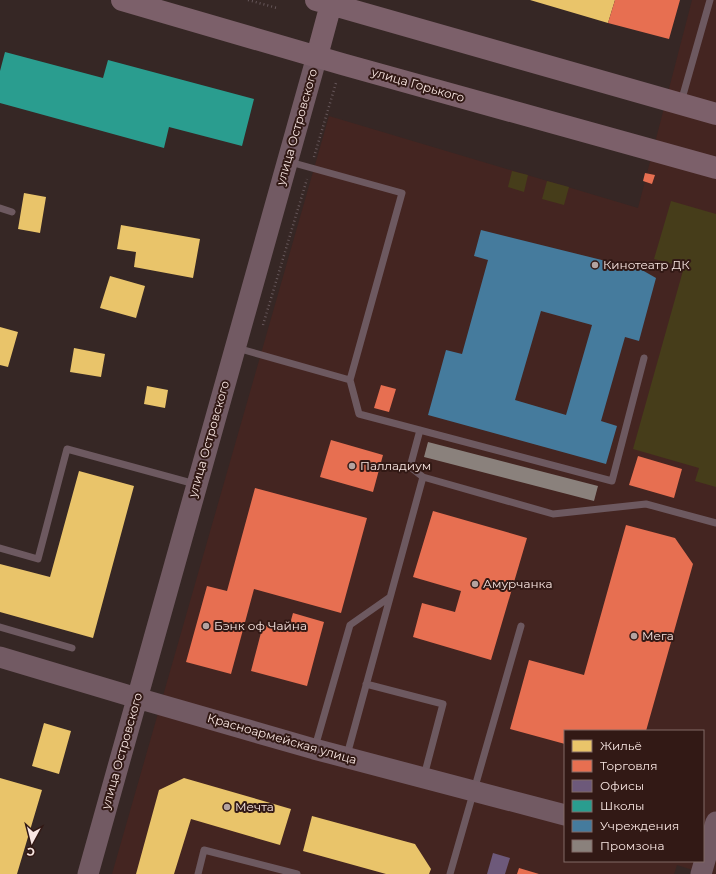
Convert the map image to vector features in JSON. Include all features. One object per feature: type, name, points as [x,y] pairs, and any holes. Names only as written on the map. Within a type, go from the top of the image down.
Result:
[{"type":"main road","name":"улица Горького","points":[[122,0],[716,168]]},
{"type":"main road","name":"улица Островского","points":[[317,56],[324,2]]},
{"type":"main road","points":[[324,2],[716,114]]},
{"type":"street","name":"улица Островского","points":[[88,874],[317,56]]},
{"type":"street","name":"Красноармейская улица","points":[[0,656],[137,698],[314,749],[564,815]]},
{"type":"street","points":[[701,874],[709,854],[716,822]]},
{"type":"lane","points":[[680,104],[710,0]]},
{"type":"lane","points":[[287,161],[402,193],[350,380],[359,414],[612,481],[644,358]]},
{"type":"lane","points":[[0,208],[12,212]]},
{"type":"lane","points":[[235,347],[350,380]]},
{"type":"lane","points":[[420,430],[410,467],[423,477],[553,514],[646,504],[716,523]]},
{"type":"lane","points":[[0,548],[38,558],[67,449],[197,484]]},
{"type":"lane","points":[[346,757],[423,477]]},
{"type":"lane","points":[[314,749],[350,625],[390,597]]},
{"type":"lane","points":[[450,874],[521,626]]},
{"type":"lane","points":[[0,627],[72,648]]},
{"type":"lane","points":[[366,684],[444,704],[424,778]]},
{"type":"lane","points":[[198,874],[204,850],[297,874]]},
{"type":"path","points":[[248,0],[277,8]]},
{"type":"path","points":[[255,353],[337,79]]},
{"type":"shaded area","points":[[692,0],[716,0],[716,874],[705,874],[677,865],[674,874],[112,874],[329,116],[638,208]]},
{"type":"shaded area","points":[[512,171],[528,175],[524,192],[508,187]]},
{"type":"shaded area","points":[[547,181],[569,187],[564,205],[542,199]]},
{"type":"shaded area","points":[[671,201],[716,214],[716,487],[695,481],[699,468],[633,449],[684,267],[654,259]]},
{"type":"building: Жильё","points":[[530,0],[615,0],[608,23]]},
{"type":"building: Жильё","points":[[24,193],[46,197],[40,233],[18,229]]},
{"type":"building: Жильё","points":[[121,225],[200,239],[193,278],[134,267],[136,252],[117,249]]},
{"type":"building: Жильё","points":[[110,276],[145,286],[136,318],[100,308]]},
{"type":"building: Жильё","points":[[0,327],[18,332],[8,367],[0,365]]},
{"type":"building: Жильё","points":[[74,348],[105,354],[101,377],[70,372]]},
{"type":"building: Жильё","points":[[147,386],[168,390],[165,408],[144,404]]},
{"type":"building: Жильё","points":[[79,471],[134,486],[93,638],[0,612],[0,564],[50,577]]},
{"type":"building: Жильё","points":[[44,723],[71,731],[59,774],[32,766]]},
{"type":"building: Жильё","points":[[0,778],[42,790],[17,874],[0,874]]},
{"type":"building: Жильё","points":[[184,778],[291,809],[280,845],[191,819],[174,874],[136,874],[159,790]]},
{"type":"building: Жильё","points":[[312,816],[415,844],[431,869],[429,874],[386,874],[303,851]]},
{"type":"building: Торговля","points":[[615,0],[680,0],[669,39],[608,23]]},
{"type":"building: Торговля","points":[[645,173],[655,175],[652,184],[643,181]]},
{"type":"building: Торговля","points":[[462,376],[507,389],[498,421],[453,408]]},
{"type":"building: Торговля","points":[[381,385],[396,389],[389,412],[374,408]]},
{"type":"building: Торговля","name":"Палладиум","points":[[331,440],[383,455],[373,492],[320,477]]},
{"type":"building: Торговля","points":[[638,456],[682,469],[674,498],[629,485]]},
{"type":"building: Торговля","points":[[255,488],[367,518],[341,613],[254,589],[231,674],[186,662],[207,586],[227,591]]},
{"type":"building: Торговля","name":"Амурчанка","points":[[433,511],[527,538],[491,660],[413,637],[422,603],[455,612],[461,591],[413,577]]},
{"type":"building: Торговля","name":"Мега","points":[[626,525],[675,538],[693,564],[646,730],[564,730],[564,744],[510,729],[529,660],[584,675]]},
{"type":"building: Торговля","points":[[293,613],[324,622],[307,686],[251,671],[263,625],[288,631]]},
{"type":"building: Торговля","points":[[519,868],[539,874],[517,874]]},
{"type":"building: Офисы","points":[[493,853],[510,858],[505,874],[487,874]]},
{"type":"building: Школы","points":[[5,52],[103,78],[108,60],[254,99],[242,146],[169,127],[164,148],[0,103],[0,71]]},
{"type":"building: Учреждения","points":[[481,230],[642,270],[656,278],[639,341],[625,337],[601,421],[617,426],[606,464],[428,415],[446,350],[462,354],[488,260],[474,256]],"holes":[[[541,311],[592,325],[566,415],[515,400]]]},
{"type":"building: Промзона","points":[[428,442],[598,486],[594,501],[424,457]]},
{"type":"place","name":"Кинотеатр ДК","points":[[595,265]]},
{"type":"place","name":"Палладиум","points":[[352,466]]},
{"type":"place","name":"Амурчанка","points":[[475,584]]},
{"type":"place","name":"Бэнк оф Чайна","points":[[206,626]]},
{"type":"place","name":"Мега","points":[[634,636]]},
{"type":"place","name":"Мечта","points":[[227,807]]}]
